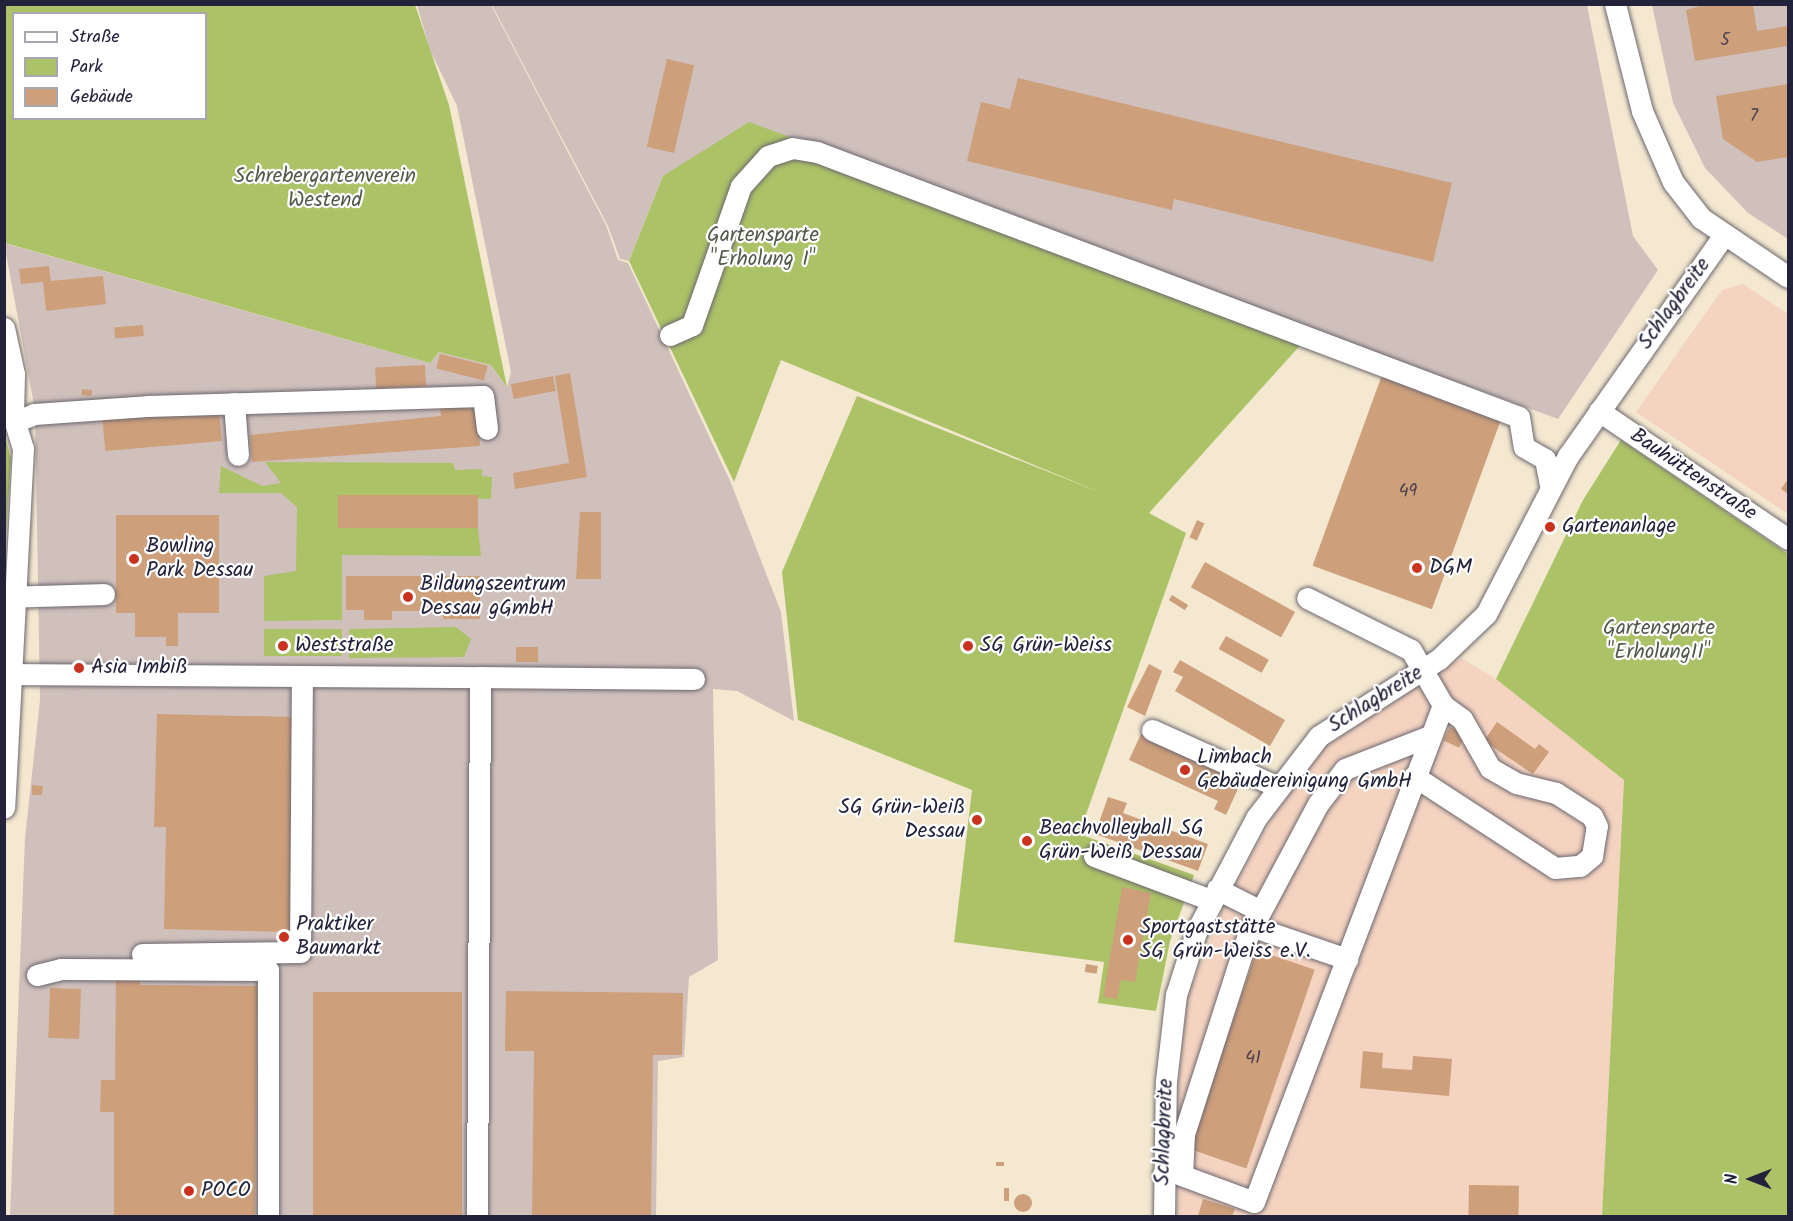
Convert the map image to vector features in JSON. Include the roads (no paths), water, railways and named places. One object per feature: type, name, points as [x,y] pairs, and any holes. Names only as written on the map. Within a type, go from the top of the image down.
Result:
[{"type":"street","points":[[1615,4],[1658,153],[1684,197],[1724,235],[1788,277]]},
{"type":"street","points":[[670,335],[692,326],[741,186],[768,156],[792,148],[809,151],[1519,417],[1524,447],[1545,459],[1550,485]]},
{"type":"street","name":"Schlagbreite","points":[[1164,1216],[1173,1174],[1176,995],[1214,895],[1276,786],[1335,723],[1423,670],[1463,639],[1496,599],[1550,485],[1599,411],[1724,235]]},
{"type":"street","points":[[4,328],[14,374],[11,416],[24,456],[10,596],[12,674],[4,807]]},
{"type":"street","points":[[11,416],[234,404],[483,396],[487,429]]},
{"type":"street","points":[[234,404],[238,455]]},
{"type":"street","name":"Bauhüttenstraße","points":[[1599,411],[1788,539]]},
{"type":"street","points":[[10,596],[104,594]]},
{"type":"street","points":[[1307,598],[1411,650],[1443,705],[1462,719],[1490,768],[1516,783],[1556,793],[1592,816],[1597,826],[1592,856],[1580,866],[1550,865],[1414,776]]},
{"type":"street","points":[[12,674],[694,679]]},
{"type":"street","points":[[142,954],[300,952],[302,676]]},
{"type":"street","points":[[477,1216],[480,677]]},
{"type":"street","points":[[1429,736],[1337,774],[1255,918],[1173,1174],[1254,1202],[1429,736],[1443,705]]},
{"type":"street","points":[[1152,730],[1276,786]]},
{"type":"street","points":[[1094,856],[1214,895],[1255,918],[1347,959]]},
{"type":"street","points":[[37,975],[61,969],[268,970],[268,1216]]},
{"type":"place","name":"Gartenanlage","points":[[1550,527]]},
{"type":"place","name":"Bowling Park Dessau","points":[[134,559]]},
{"type":"place","name":"DGM","points":[[1417,568]]},
{"type":"place","name":"Bildungszentrum Dessau gGmbH","points":[[408,597]]},
{"type":"place","name":"Weststraße","points":[[283,646]]},
{"type":"place","name":"SG Grün-Weiss","points":[[968,646]]},
{"type":"place","name":"Asia Imbiß","points":[[79,668]]},
{"type":"place","name":"Limbach Gebäudereinigung GmbH","points":[[1185,770]]},
{"type":"place","name":"SG Grün-Weiß Dessau","points":[[977,820]]},
{"type":"place","name":"Beachvolleyball SG Grün-Weiß Dessau","points":[[1027,841]]},
{"type":"place","name":"Praktiker Baumarkt","points":[[284,937]]},
{"type":"place","name":"Sportgaststätte SG Grün-Weiss e.V.","points":[[1128,940]]},
{"type":"place","name":"POCO","points":[[189,1191]]},
{"type":"park label","name":"Schrebergartenverein Westend","points":[[325,189]]},
{"type":"park label","name":"Gartensparte \"Erholung I\"","points":[[763,248]]},
{"type":"park label","name":"Gartensparte \"ErholungII\"","points":[[1659,641]]}]
